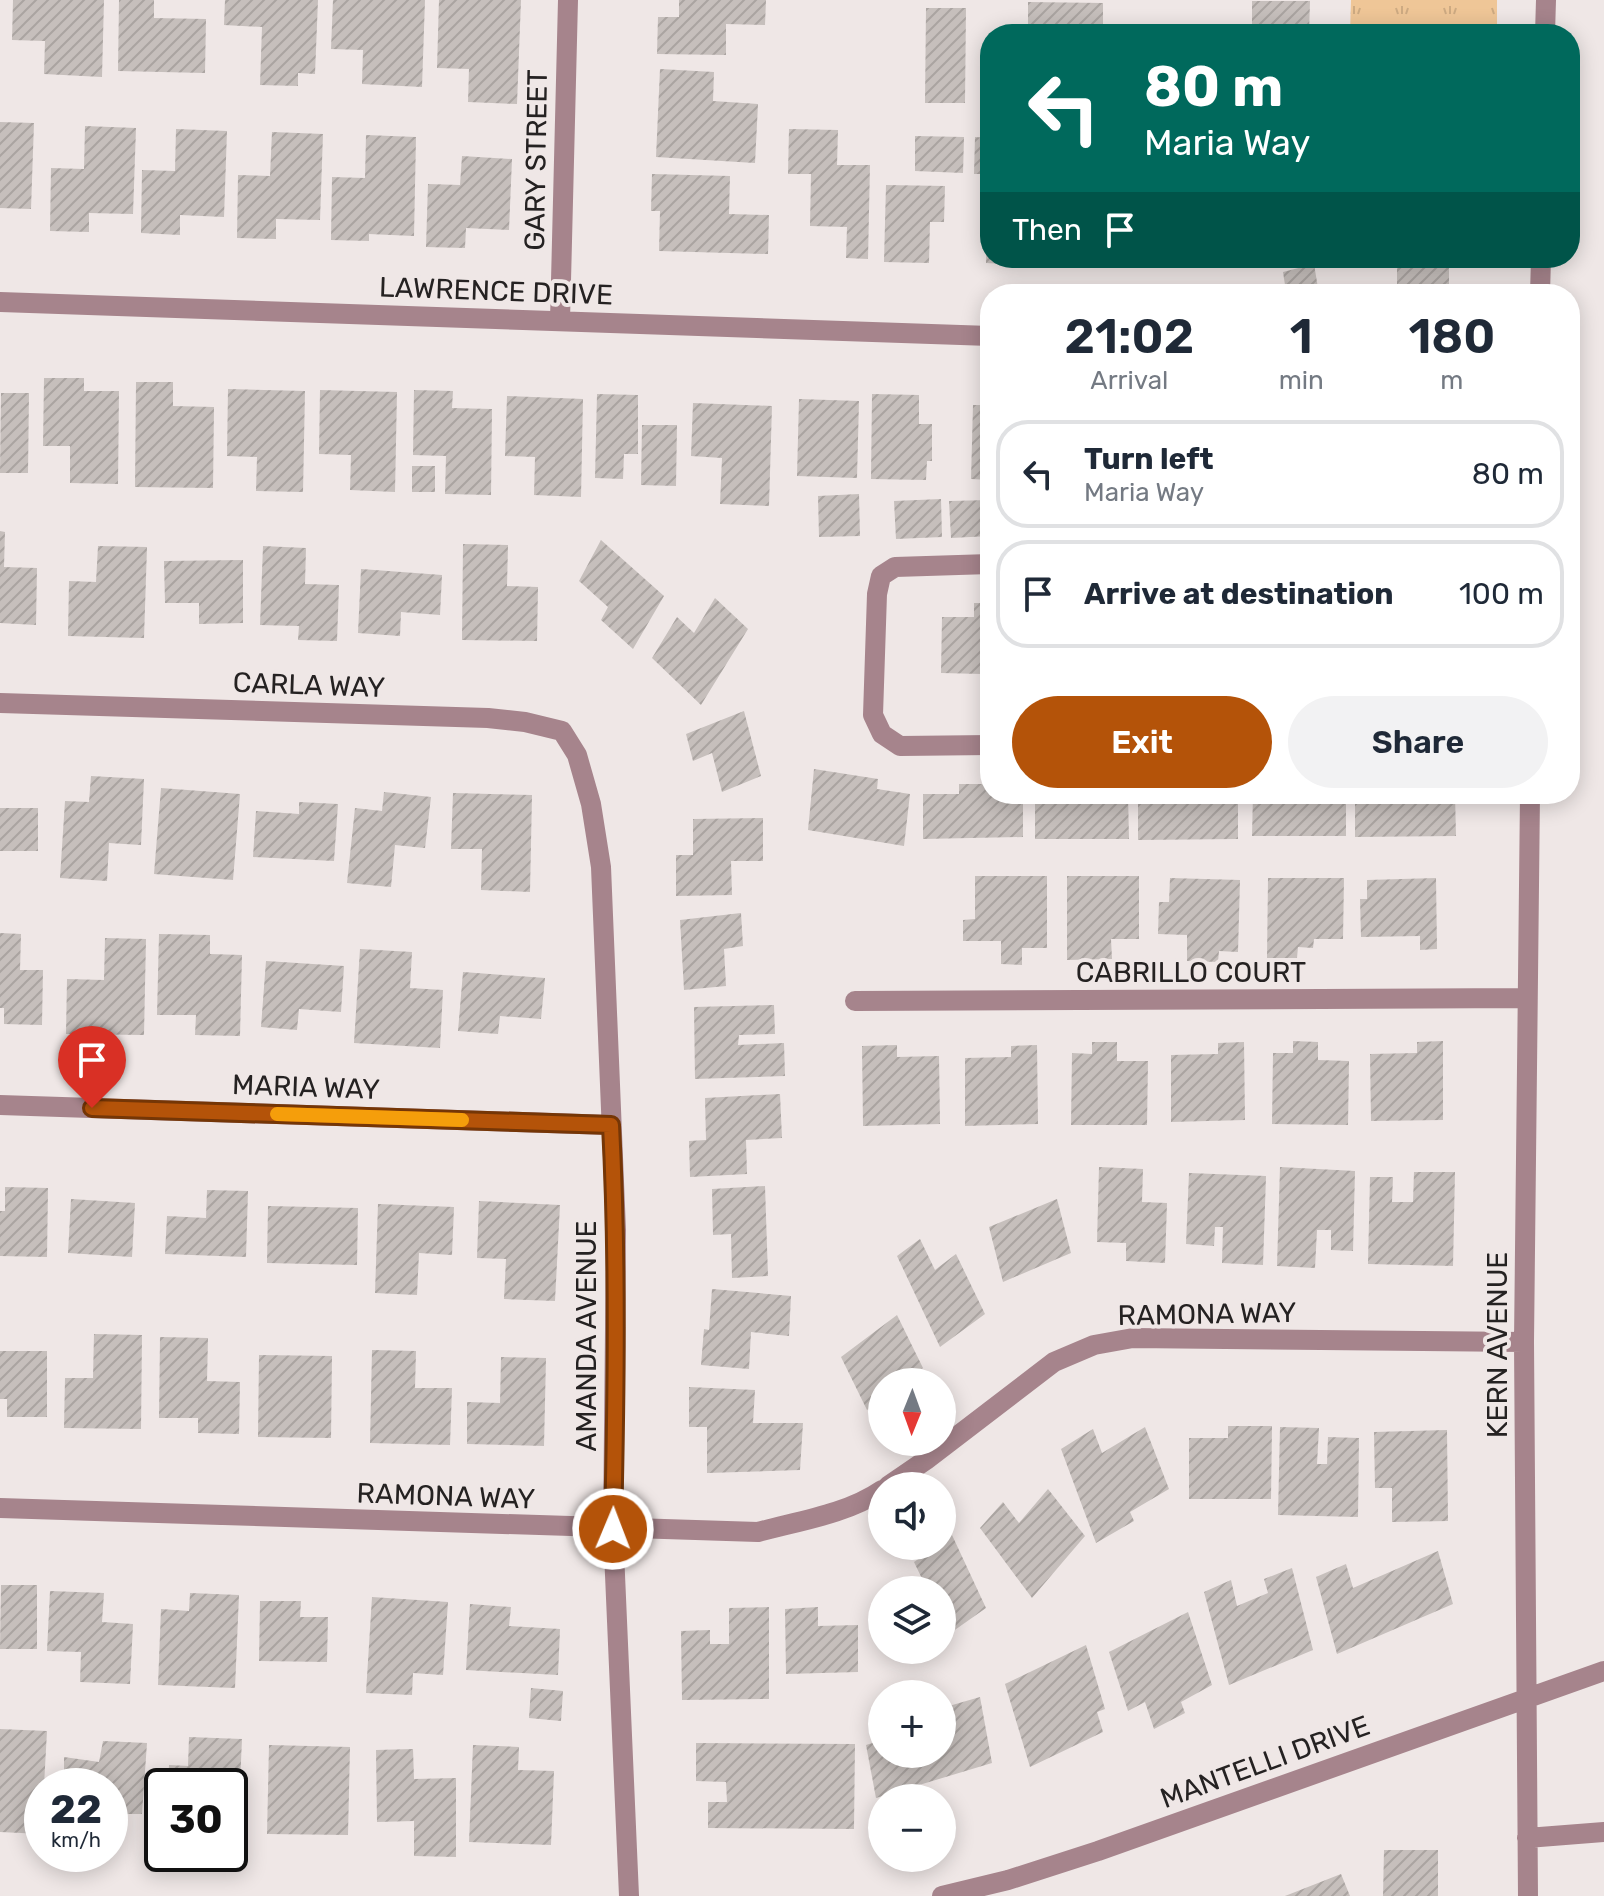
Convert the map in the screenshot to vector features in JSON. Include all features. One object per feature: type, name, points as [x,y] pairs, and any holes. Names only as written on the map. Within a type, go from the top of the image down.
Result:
[{"type":"street","name":"GARY STREET","points":[[560,321],[568,0]]},
{"type":"street","points":[[1545,24],[1546,0]]},
{"type":"street","name":"LAWRENCE DRIVE","points":[[0,302],[980,336]]},
{"type":"street","points":[[980,564],[895,567],[881,576],[877,594],[873,715],[882,734],[900,746],[980,745]]},
{"type":"street","name":"CARLA WAY","points":[[0,703],[488,718],[525,722],[562,731],[577,755],[583,778]]},
{"type":"street","name":"AMANDA AVENUE","points":[[583,778],[591,804],[601,867],[616,1320],[613,1529],[629,1896]]},
{"type":"street","name":"KERN AVENUE","points":[[1528,1896],[1524,1342],[1530,804]]},
{"type":"street","name":"CABRILLO COURT","points":[[855,1001],[1527,998]]},
{"type":"street","name":"MARIA WAY","points":[[0,1105],[611,1125]]},
{"type":"street","name":"RAMONA WAY","points":[[908,1472],[1054,1362],[1094,1345],[1133,1338],[1524,1342]]},
{"type":"street","name":"RAMONA WAY","points":[[0,1508],[758,1532],[868,1499]]},
{"type":"street","name":"MANTELLI DRIVE","points":[[942,1896],[1009,1888],[1525,1697],[1604,1671]]},
{"type":"street","points":[[1527,1838],[1604,1832]]},
{"type":"green space","points":[[1351,0],[1497,0],[1497,24],[1350,24]]},
{"type":"building","points":[[13,0],[104,0],[102,77],[44,74],[45,41],[12,40]]},
{"type":"building","points":[[119,0],[154,0],[154,18],[206,19],[205,73],[118,71]]},
{"type":"building","points":[[225,0],[318,0],[315,74],[298,73],[298,86],[260,85],[262,27],[224,25]]},
{"type":"building","points":[[333,0],[425,0],[422,87],[362,84],[363,50],[331,49]]},
{"type":"building","points":[[439,0],[521,0],[517,104],[468,102],[469,69],[437,68]]},
{"type":"building","points":[[679,0],[766,0],[765,25],[726,24],[726,55],[657,54],[658,17],[679,17]]},
{"type":"building","points":[[1252,1],[1310,1],[1309,24],[1252,24]]},
{"type":"building","points":[[1028,2],[1103,3],[1103,24],[1028,24]]},
{"type":"building","points":[[926,8],[966,8],[965,103],[925,103]]},
{"type":"building","points":[[660,69],[714,72],[713,101],[758,104],[755,163],[656,157]]},
{"type":"building","points":[[0,122],[34,123],[31,209],[0,208]]},
{"type":"building","points":[[85,126],[136,128],[133,214],[89,213],[89,232],[50,231],[51,168],[84,169]]},
{"type":"building","points":[[176,129],[227,131],[224,217],[180,215],[180,235],[141,233],[142,170],[175,171]]},
{"type":"building","points":[[789,129],[838,130],[837,165],[870,165],[868,259],[846,258],[847,227],[810,226],[811,174],[788,174]]},
{"type":"building","points":[[272,132],[323,134],[320,220],[276,219],[276,239],[237,238],[238,175],[270,176]]},
{"type":"building","points":[[366,135],[416,137],[414,236],[369,234],[369,241],[331,240],[332,177],[365,178]]},
{"type":"building","points":[[915,136],[964,137],[963,173],[915,171]]},
{"type":"building","points":[[975,137],[980,137],[980,174],[974,174]]},
{"type":"building","points":[[462,156],[512,159],[509,230],[466,228],[465,248],[426,247],[428,184],[460,185]]},
{"type":"building","points":[[652,174],[730,176],[729,214],[769,215],[768,254],[659,251],[660,211],[651,211]]},
{"type":"building","points":[[886,185],[945,186],[944,222],[930,222],[929,263],[884,262]]},
{"type":"building","points":[[1315,268],[1317,284],[1285,284],[1283,272]]},
{"type":"building","points":[[1397,268],[1449,268],[1449,284],[1397,284]]},
{"type":"building","points":[[44,378],[84,378],[84,391],[119,391],[118,484],[70,483],[70,446],[43,446]]},
{"type":"building","points":[[136,382],[173,382],[173,406],[214,407],[213,488],[135,487]]},
{"type":"building","points":[[228,389],[305,391],[303,492],[256,491],[257,457],[227,456]]},
{"type":"building","points":[[320,390],[397,392],[395,492],[350,490],[351,455],[319,454]]},
{"type":"building","points":[[414,390],[453,391],[452,408],[492,409],[491,495],[445,494],[446,456],[413,455]]},
{"type":"building","points":[[1,393],[29,393],[28,473],[0,473]]},
{"type":"building","points":[[597,394],[638,395],[638,454],[624,454],[623,479],[595,478]]},
{"type":"building","points":[[872,394],[919,395],[919,424],[932,424],[932,461],[927,461],[926,480],[871,479]]},
{"type":"building","points":[[507,396],[583,399],[581,497],[534,495],[535,457],[505,456]]},
{"type":"building","points":[[799,399],[859,401],[857,478],[797,476]]},
{"type":"building","points":[[693,403],[772,406],[769,506],[720,504],[722,458],[691,456]]},
{"type":"building","points":[[973,405],[980,405],[980,479],[971,479]]},
{"type":"building","points":[[642,425],[677,425],[676,486],[641,485]]},
{"type":"building","points":[[412,466],[435,466],[435,492],[412,492]]},
{"type":"building","points":[[859,494],[860,536],[819,537],[818,496]]},
{"type":"building","points":[[941,499],[942,537],[896,539],[894,501]]},
{"type":"building","points":[[980,500],[980,537],[951,538],[949,501]]},
{"type":"building","points":[[0,531],[5,532],[4,567],[37,568],[36,625],[0,623]]},
{"type":"building","points":[[601,540],[664,596],[633,649],[601,620],[608,607],[579,581]]},
{"type":"building","points":[[463,544],[508,545],[507,586],[538,587],[537,641],[462,640]]},
{"type":"building","points":[[98,546],[147,547],[144,638],[68,636],[69,581],[96,582]]},
{"type":"building","points":[[263,546],[306,548],[305,584],[339,585],[337,641],[298,640],[299,626],[260,625]]},
{"type":"building","points":[[243,560],[243,623],[199,624],[199,603],[165,603],[164,561]]},
{"type":"building","points":[[361,569],[442,575],[440,615],[401,612],[400,636],[358,633]]},
{"type":"building","points":[[715,598],[748,629],[701,705],[652,658],[677,617],[694,633]]},
{"type":"building","points":[[974,603],[980,603],[980,674],[941,673],[942,617],[974,617]]},
{"type":"building","points":[[744,711],[761,776],[722,792],[712,753],[693,761],[686,734]]},
{"type":"building","points":[[814,769],[878,779],[877,789],[910,794],[904,846],[808,830]]},
{"type":"building","points":[[91,776],[144,779],[141,845],[109,843],[107,881],[60,878],[65,801],[89,802]]},
{"type":"building","points":[[959,784],[980,784],[980,804],[1023,804],[1023,837],[923,839],[923,794],[959,794]]},
{"type":"building","points":[[161,788],[240,794],[233,880],[154,874]]},
{"type":"building","points":[[384,792],[431,797],[425,848],[395,845],[391,887],[347,883],[355,808],[382,811]]},
{"type":"building","points":[[453,793],[532,795],[530,892],[481,890],[482,849],[451,849]]},
{"type":"building","points":[[299,802],[338,804],[334,861],[253,857],[256,811],[299,814]]},
{"type":"building","points":[[1035,804],[1128,804],[1129,839],[1035,839]]},
{"type":"building","points":[[1138,804],[1238,804],[1238,839],[1138,840]]},
{"type":"building","points":[[1253,804],[1346,804],[1346,836],[1252,836]]},
{"type":"building","points":[[1355,804],[1455,804],[1456,836],[1355,837]]},
{"type":"building","points":[[0,808],[38,808],[38,851],[0,851]]},
{"type":"building","points":[[763,818],[763,861],[731,861],[732,895],[676,896],[676,855],[693,855],[693,819]]},
{"type":"building","points":[[975,876],[1047,876],[1047,948],[1022,948],[1022,965],[1001,964],[1001,941],[963,941],[963,920],[975,919]]},
{"type":"building","points":[[1067,876],[1139,876],[1139,939],[1111,939],[1112,959],[1067,960]]},
{"type":"building","points":[[1170,878],[1240,880],[1238,952],[1219,951],[1218,962],[1187,961],[1187,935],[1158,934],[1159,902],[1169,902]]},
{"type":"building","points":[[1268,878],[1344,878],[1343,939],[1314,939],[1313,948],[1298,947],[1297,958],[1267,958]]},
{"type":"building","points":[[1436,878],[1437,949],[1420,950],[1420,936],[1361,937],[1360,899],[1367,899],[1367,880]]},
{"type":"building","points":[[741,913],[743,946],[724,949],[726,986],[684,990],[680,920]]},
{"type":"building","points":[[0,933],[21,934],[20,970],[43,970],[42,1025],[4,1024],[4,1008],[0,1008]]},
{"type":"building","points":[[159,934],[210,935],[210,954],[242,955],[240,1036],[195,1035],[196,1015],[157,1015]]},
{"type":"building","points":[[105,938],[146,939],[144,1035],[66,1034],[67,979],[104,980]]},
{"type":"building","points":[[360,949],[412,952],[410,988],[443,990],[440,1048],[354,1043]]},
{"type":"building","points":[[266,961],[344,966],[341,1012],[299,1009],[297,1030],[261,1027]]},
{"type":"building","points":[[463,972],[545,978],[541,1019],[500,1016],[498,1034],[458,1031]]},
{"type":"building","points":[[774,1005],[775,1034],[739,1035],[738,1045],[784,1043],[785,1076],[695,1079],[694,1007]]},
{"type":"building","points":[[1293,1041],[1318,1042],[1318,1060],[1349,1061],[1348,1125],[1272,1124],[1273,1053],[1293,1053]]},
{"type":"building","points":[[1443,1041],[1443,1120],[1371,1121],[1370,1054],[1417,1053],[1417,1042]]},
{"type":"building","points":[[1092,1042],[1117,1042],[1117,1061],[1148,1061],[1147,1125],[1071,1125],[1072,1053],[1092,1054]]},
{"type":"building","points":[[1244,1042],[1245,1120],[1171,1122],[1171,1055],[1218,1054],[1218,1043]]},
{"type":"building","points":[[897,1045],[897,1057],[939,1056],[940,1124],[863,1126],[862,1046]]},
{"type":"building","points":[[1037,1045],[1038,1124],[965,1126],[965,1058],[1011,1057],[1011,1046]]},
{"type":"building","points":[[780,1094],[782,1138],[746,1140],[747,1174],[690,1177],[689,1141],[706,1140],[705,1098]]},
{"type":"building","points":[[1099,1167],[1143,1169],[1142,1202],[1167,1203],[1165,1263],[1126,1261],[1126,1243],[1097,1242]]},
{"type":"building","points":[[1280,1167],[1355,1171],[1353,1251],[1331,1250],[1331,1230],[1317,1230],[1315,1268],[1277,1266]]},
{"type":"building","points":[[1414,1172],[1455,1172],[1453,1266],[1368,1264],[1370,1177],[1393,1177],[1392,1202],[1413,1202]]},
{"type":"building","points":[[1189,1173],[1266,1176],[1263,1265],[1222,1263],[1223,1227],[1215,1227],[1214,1246],[1186,1244]]},
{"type":"building","points":[[765,1186],[768,1276],[732,1278],[731,1234],[713,1235],[712,1189]]},
{"type":"building","points":[[5,1187],[48,1188],[47,1257],[0,1256],[0,1211],[5,1211]]},
{"type":"building","points":[[207,1190],[248,1191],[246,1257],[165,1254],[167,1216],[206,1218]]},
{"type":"building","points":[[71,1199],[135,1203],[132,1257],[68,1253]]},
{"type":"building","points":[[1057,1199],[1071,1253],[1003,1282],[989,1227]]},
{"type":"building","points":[[479,1201],[560,1205],[555,1301],[504,1299],[506,1259],[477,1258]]},
{"type":"building","points":[[378,1204],[454,1207],[452,1255],[419,1253],[417,1295],[375,1293]]},
{"type":"building","points":[[268,1206],[358,1208],[357,1265],[267,1263]]},
{"type":"building","points":[[920,1239],[935,1270],[956,1254],[985,1314],[940,1347],[897,1256]]},
{"type":"building","points":[[712,1289],[791,1296],[789,1336],[751,1332],[749,1369],[701,1365],[704,1329],[709,1330]]},
{"type":"building","points":[[897,1315],[923,1368],[868,1368],[867,1410],[841,1357]]},
{"type":"building","points":[[94,1334],[142,1335],[141,1429],[64,1428],[65,1378],[93,1378]]},
{"type":"building","points":[[160,1337],[208,1338],[207,1381],[240,1382],[239,1434],[198,1433],[198,1418],[159,1418]]},
{"type":"building","points":[[372,1350],[416,1351],[415,1388],[452,1388],[450,1445],[370,1443]]},
{"type":"building","points":[[0,1351],[47,1351],[47,1417],[7,1417],[7,1399],[0,1399]]},
{"type":"building","points":[[259,1355],[332,1356],[331,1438],[258,1437]]},
{"type":"building","points":[[501,1357],[546,1358],[544,1446],[467,1444],[467,1402],[500,1403]]},
{"type":"building","points":[[689,1387],[755,1390],[753,1423],[803,1423],[800,1470],[707,1473],[707,1427],[689,1427]]},
{"type":"building","points":[[1228,1426],[1272,1426],[1271,1499],[1189,1499],[1189,1438],[1228,1438]]},
{"type":"building","points":[[1145,1427],[1169,1489],[1130,1512],[1134,1521],[1096,1543],[1061,1449],[1093,1429],[1102,1453]]},
{"type":"building","points":[[1280,1427],[1319,1428],[1317,1464],[1327,1464],[1328,1437],[1359,1438],[1358,1517],[1278,1515]]},
{"type":"building","points":[[1447,1430],[1448,1521],[1392,1522],[1392,1488],[1375,1488],[1374,1432]]},
{"type":"building","points":[[1048,1489],[1085,1536],[1032,1598],[980,1528],[1003,1502],[1019,1523]]},
{"type":"building","points":[[956,1544],[986,1608],[956,1629],[956,1576],[921,1576],[914,1562],[956,1560]]},
{"type":"building","points":[[1438,1551],[1453,1604],[1337,1654],[1316,1577],[1346,1564],[1353,1588]]},
{"type":"building","points":[[1292,1568],[1313,1650],[1229,1685],[1204,1592],[1231,1580],[1237,1606],[1268,1593],[1264,1579]]},
{"type":"building","points":[[1,1585],[37,1585],[37,1649],[0,1649]]},
{"type":"building","points":[[50,1591],[104,1593],[102,1622],[133,1624],[130,1684],[80,1682],[81,1652],[47,1651]]},
{"type":"building","points":[[190,1593],[239,1595],[235,1688],[158,1685],[161,1609],[189,1611]]},
{"type":"building","points":[[372,1597],[448,1602],[443,1675],[413,1673],[412,1695],[366,1693]]},
{"type":"building","points":[[260,1601],[301,1601],[300,1617],[328,1617],[327,1662],[259,1661]]},
{"type":"building","points":[[470,1604],[511,1607],[509,1626],[560,1629],[558,1675],[466,1670]]},
{"type":"building","points":[[769,1607],[769,1699],[682,1700],[681,1631],[710,1630],[710,1644],[729,1644],[729,1608]]},
{"type":"building","points":[[818,1607],[818,1626],[858,1625],[858,1672],[786,1674],[785,1609]]},
{"type":"building","points":[[1188,1612],[1212,1685],[1181,1702],[1185,1713],[1154,1729],[1145,1702],[1128,1711],[1109,1652]]},
{"type":"building","points":[[1086,1645],[1105,1709],[1097,1712],[1103,1732],[1030,1767],[1005,1684]]},
{"type":"building","points":[[531,1688],[563,1691],[561,1721],[529,1718]]},
{"type":"building","points":[[980,1697],[992,1763],[922,1784],[873,1784],[870,1768],[956,1768],[956,1704]]},
{"type":"building","points":[[0,1729],[47,1731],[45,1768],[24,1768],[24,1833],[0,1832]]},
{"type":"building","points":[[189,1737],[242,1739],[241,1768],[169,1768],[169,1765],[188,1766]]},
{"type":"building","points":[[103,1741],[147,1743],[142,1814],[128,1814],[128,1768],[64,1768],[64,1757],[99,1762]]},
{"type":"building","points":[[696,1743],[855,1744],[854,1829],[708,1828],[708,1802],[727,1802],[726,1782],[696,1781]]},
{"type":"building","points":[[269,1745],[350,1747],[348,1835],[267,1834]]},
{"type":"building","points":[[473,1745],[519,1747],[518,1770],[554,1771],[551,1845],[469,1842]]},
{"type":"building","points":[[413,1749],[414,1779],[456,1778],[456,1857],[414,1856],[414,1821],[377,1822],[376,1750]]},
{"type":"building","points":[[1384,1850],[1438,1850],[1438,1896],[1383,1896]]},
{"type":"building","points":[[1341,1874],[1350,1896],[1285,1896]]},
{"type":"slow traffic","points":[[277,1114],[462,1120]]},
{"type":"route","points":[[92,1108],[611,1125],[616,1230],[613,1529]]}]
